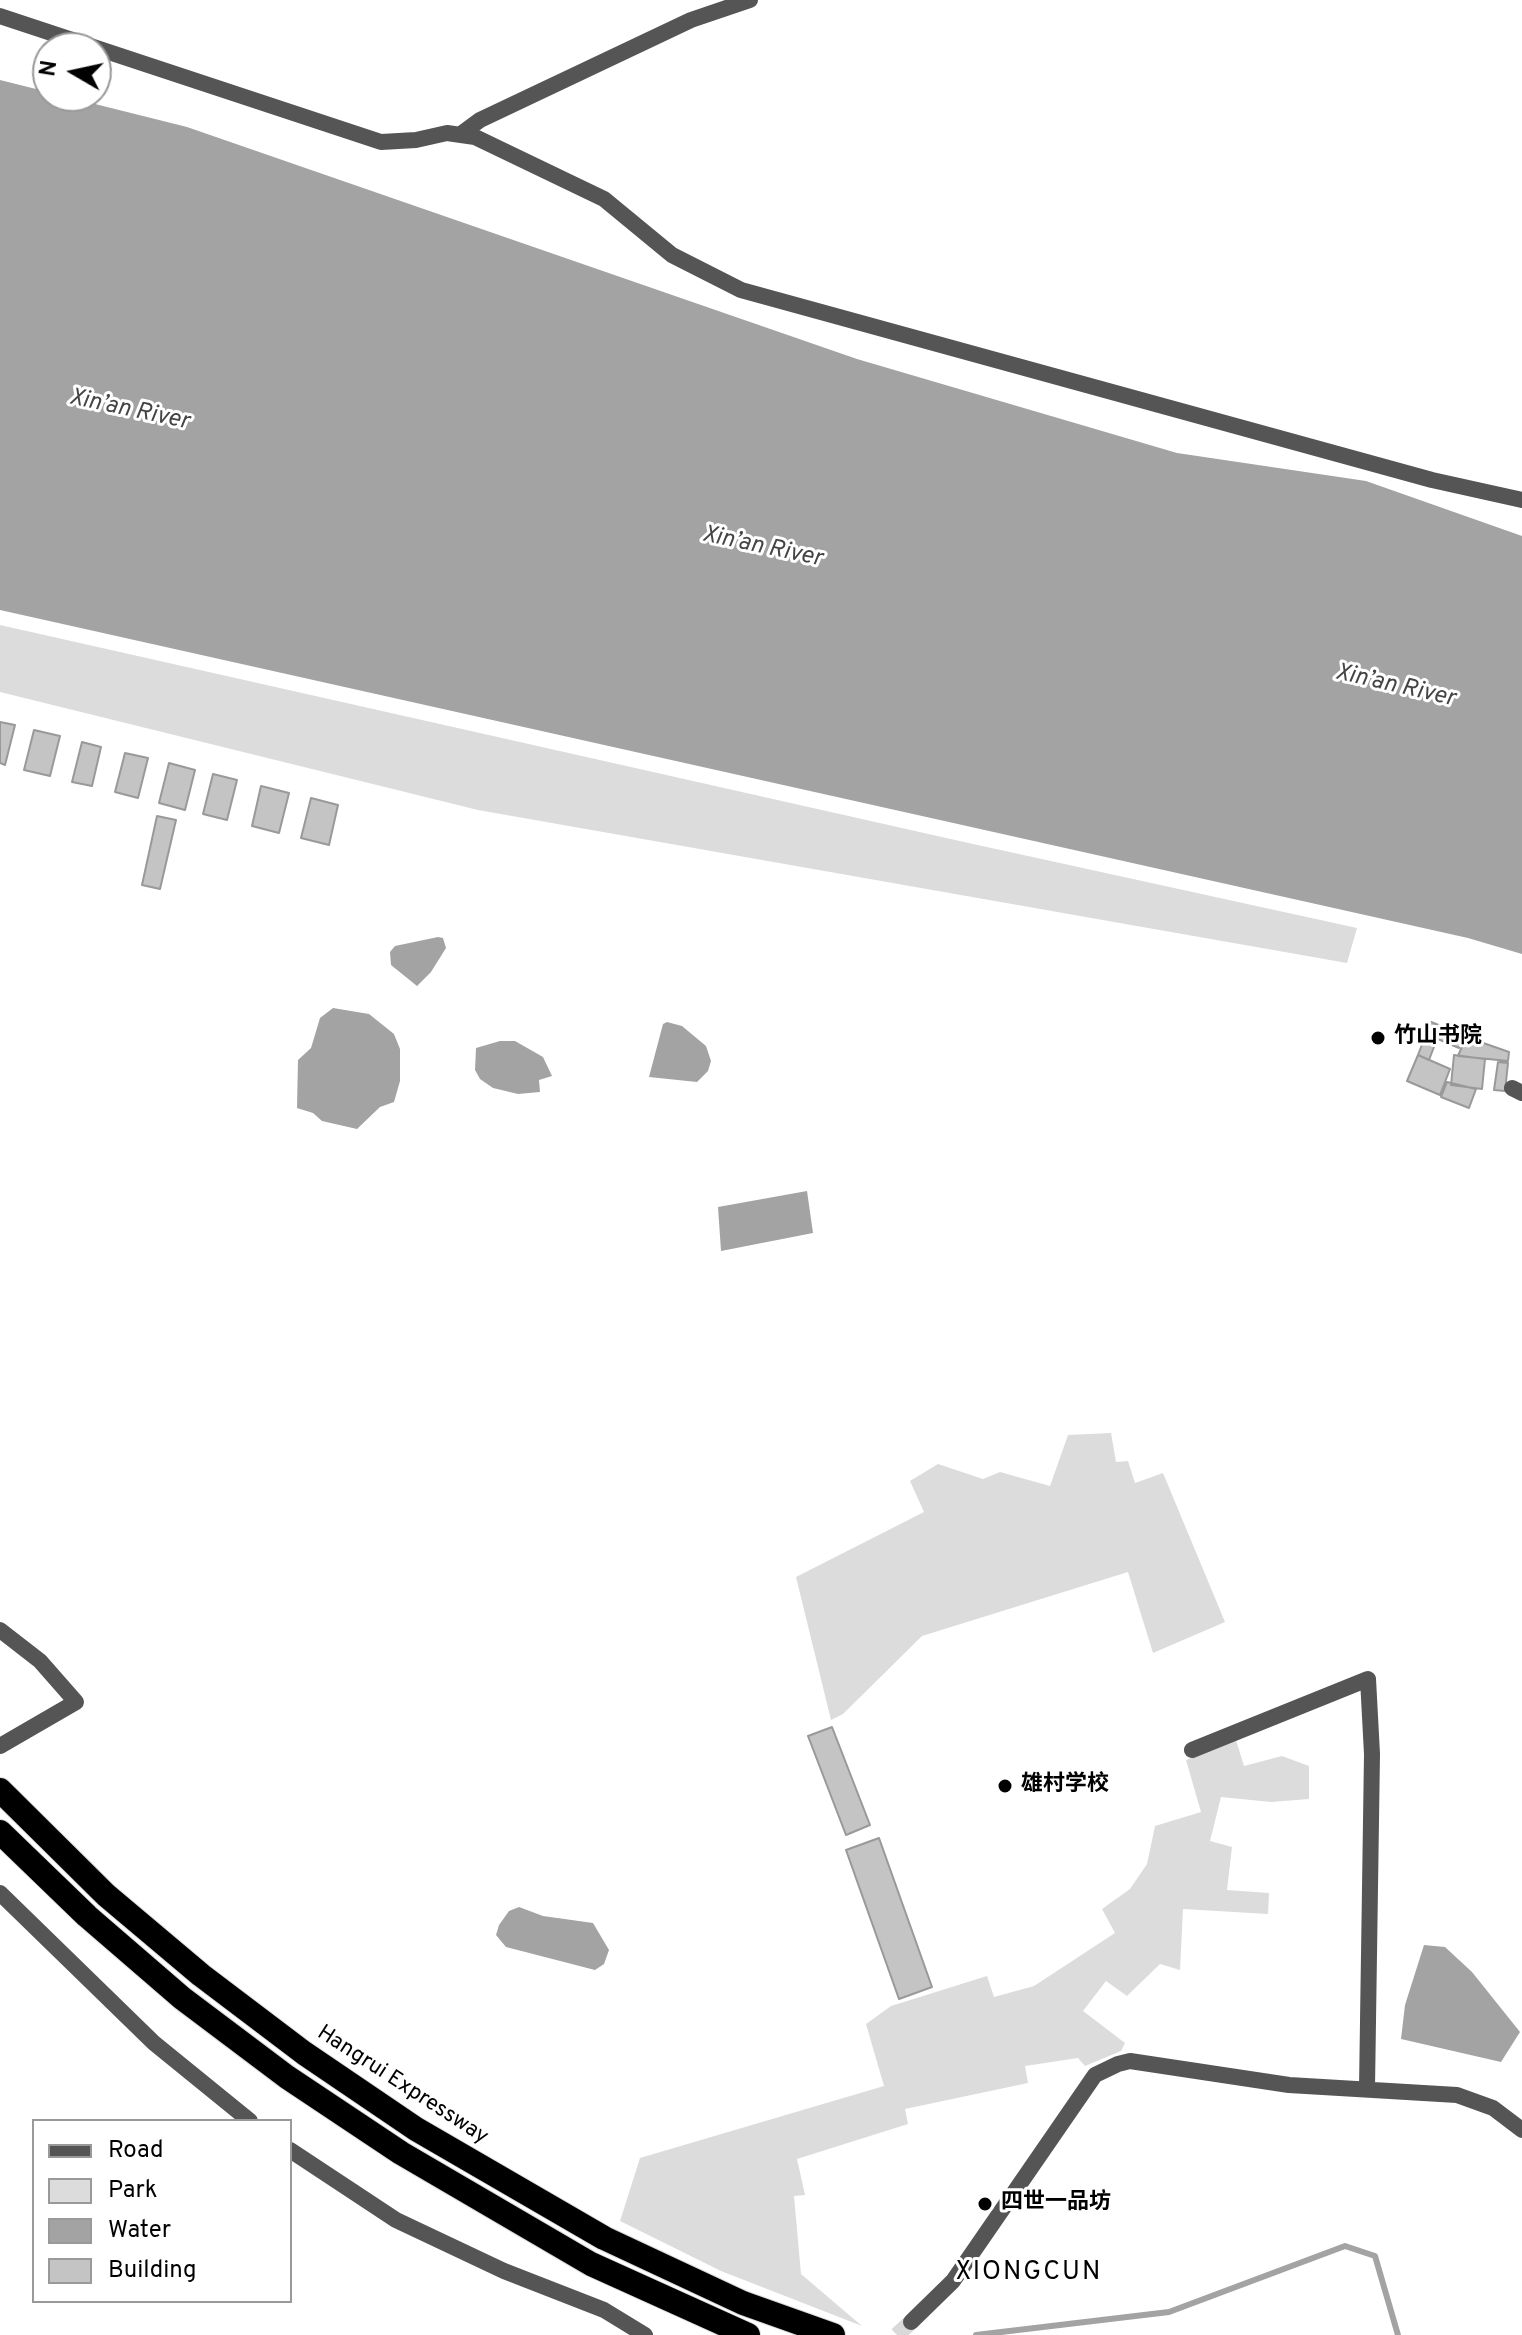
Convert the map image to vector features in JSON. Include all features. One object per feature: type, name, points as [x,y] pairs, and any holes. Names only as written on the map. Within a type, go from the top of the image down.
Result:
[{"type":"highway","name":"Hangrui Expressway","points":[[0,1790],[106,1895],[201,1975],[304,2053],[416,2129],[604,2238],[743,2303],[833,2335]]},
{"type":"highway","points":[[0,1832],[87,1916],[182,1998],[287,2077],[401,2153],[578,2256],[748,2335]]},
{"type":"street","points":[[461,134],[480,120],[691,20],[750,0]]},
{"type":"street","points":[[0,16],[381,142],[461,134],[604,199],[672,255],[741,290],[1432,480],[1522,500]]},
{"type":"street","points":[[0,1630],[40,1661],[76,1702],[0,1746]]},
{"type":"street","points":[[1192,1750],[1368,1679],[1372,1754],[1367,2088]]},
{"type":"street","points":[[0,1893],[154,2043],[248,2119]]},
{"type":"street","points":[[911,2322],[953,2281],[1095,2075],[1107,2068],[1130,2061],[1289,2085],[1457,2095],[1493,2108],[1522,2130]]},
{"type":"street","points":[[292,2151],[396,2220],[504,2271],[604,2310],[645,2335]]},
{"type":"green space","points":[[0,625],[1357,928],[1347,963],[478,810],[0,692]]},
{"type":"green space","points":[[1111,1433],[1116,1462],[1128,1461],[1135,1483],[1163,1473],[1225,1622],[1153,1653],[1128,1572],[922,1636],[843,1714],[831,1720],[796,1577],[924,1512],[910,1481],[938,1464],[983,1479],[1000,1472],[1050,1486],[1068,1435]]},
{"type":"green space","points":[[1236,1740],[1244,1766],[1282,1756],[1309,1766],[1309,1799],[1271,1802],[1221,1797],[1210,1841],[1232,1847],[1227,1890],[1269,1893],[1268,1914],[1183,1909],[1180,1970],[1160,1964],[1127,1996],[1106,1981],[1083,2011],[1125,2043],[1121,2051],[1085,2066],[1078,2058],[1025,2066],[1028,2083],[905,2109],[908,2124],[797,2159],[805,2195],[794,2196],[801,2274],[862,2326],[721,2271],[620,2221],[640,2158],[884,2086],[866,2024],[891,2006],[987,1976],[994,1997],[1034,1986],[1115,1933],[1102,1909],[1130,1889],[1147,1864],[1155,1826],[1201,1812],[1186,1760]]},
{"type":"water","name":"Xin’an River","points":[[0,80],[32,88],[32,112],[112,112],[112,108],[187,127],[857,359],[1177,453],[1366,481],[1522,536],[1522,954],[1468,938],[0,610]]},
{"type":"water","points":[[443,938],[446,948],[431,972],[417,986],[391,965],[390,952],[395,946]]},
{"type":"water","points":[[333,1008],[369,1014],[394,1034],[400,1049],[400,1081],[394,1102],[380,1107],[357,1129],[322,1121],[313,1113],[297,1108],[298,1060],[311,1048],[320,1018]]},
{"type":"water","points":[[667,1022],[682,1026],[706,1046],[711,1061],[708,1071],[697,1082],[649,1077],[663,1024]]},
{"type":"water","points":[[500,1041],[515,1041],[543,1057],[552,1076],[539,1080],[540,1092],[518,1094],[493,1088],[480,1079],[475,1070],[476,1048]]},
{"type":"water","points":[[807,1191],[813,1233],[721,1251],[718,1207]]},
{"type":"water","points":[[519,1907],[543,1916],[593,1923],[609,1950],[604,1964],[595,1970],[506,1947],[496,1935],[499,1925],[509,1911]]},
{"type":"water","points":[[1424,1945],[1445,1947],[1472,1972],[1520,2032],[1501,2062],[1401,2039],[1405,2005]]},
{"type":"building","points":[[0,722],[15,725],[5,765],[0,763]]},
{"type":"building","points":[[34,730],[60,736],[50,776],[24,770]]},
{"type":"building","points":[[82,742],[101,747],[92,786],[72,782]]},
{"type":"building","points":[[125,753],[148,758],[138,798],[115,792]]},
{"type":"building","points":[[169,763],[195,770],[185,810],[159,803]]},
{"type":"building","points":[[213,774],[237,780],[227,820],[203,814]]},
{"type":"building","points":[[261,786],[289,793],[279,833],[252,826]]},
{"type":"building","points":[[311,798],[338,805],[329,845],[301,838]]},
{"type":"building","points":[[157,816],[176,820],[160,889],[142,885]]},
{"type":"building","points":[[1431,1022],[1464,1035],[1459,1048],[1426,1034]]},
{"type":"building","points":[[1426,1034],[1437,1039],[1429,1060],[1418,1055]]},
{"type":"building","points":[[1466,1037],[1509,1052],[1508,1061],[1458,1056]]},
{"type":"building","points":[[1418,1055],[1450,1069],[1440,1095],[1407,1081]]},
{"type":"building","points":[[1454,1055],[1485,1059],[1482,1089],[1451,1085]]},
{"type":"building","points":[[1498,1062],[1508,1063],[1505,1091],[1494,1090]]},
{"type":"building","points":[[1447,1082],[1476,1089],[1469,1108],[1441,1097]]},
{"type":"building","points":[[832,1727],[870,1825],[846,1835],[808,1736]]},
{"type":"building","points":[[879,1838],[932,1987],[899,1999],[846,1850]]},
{"type":"waterway","points":[[976,2335],[1169,2312],[1345,2246],[1375,2256],[1398,2335]]},
{"type":"tunnel","points":[[897,2335],[911,2322]]},
{"type":"place","name":"竹山书院","points":[[1378,1038]]},
{"type":"place","name":"雄村学校","points":[[1005,1786]]},
{"type":"place","name":"四世一品坊","points":[[985,2204]]},
{"type":"district","name":"XIONGCUN","points":[[1029,2274]]}]
